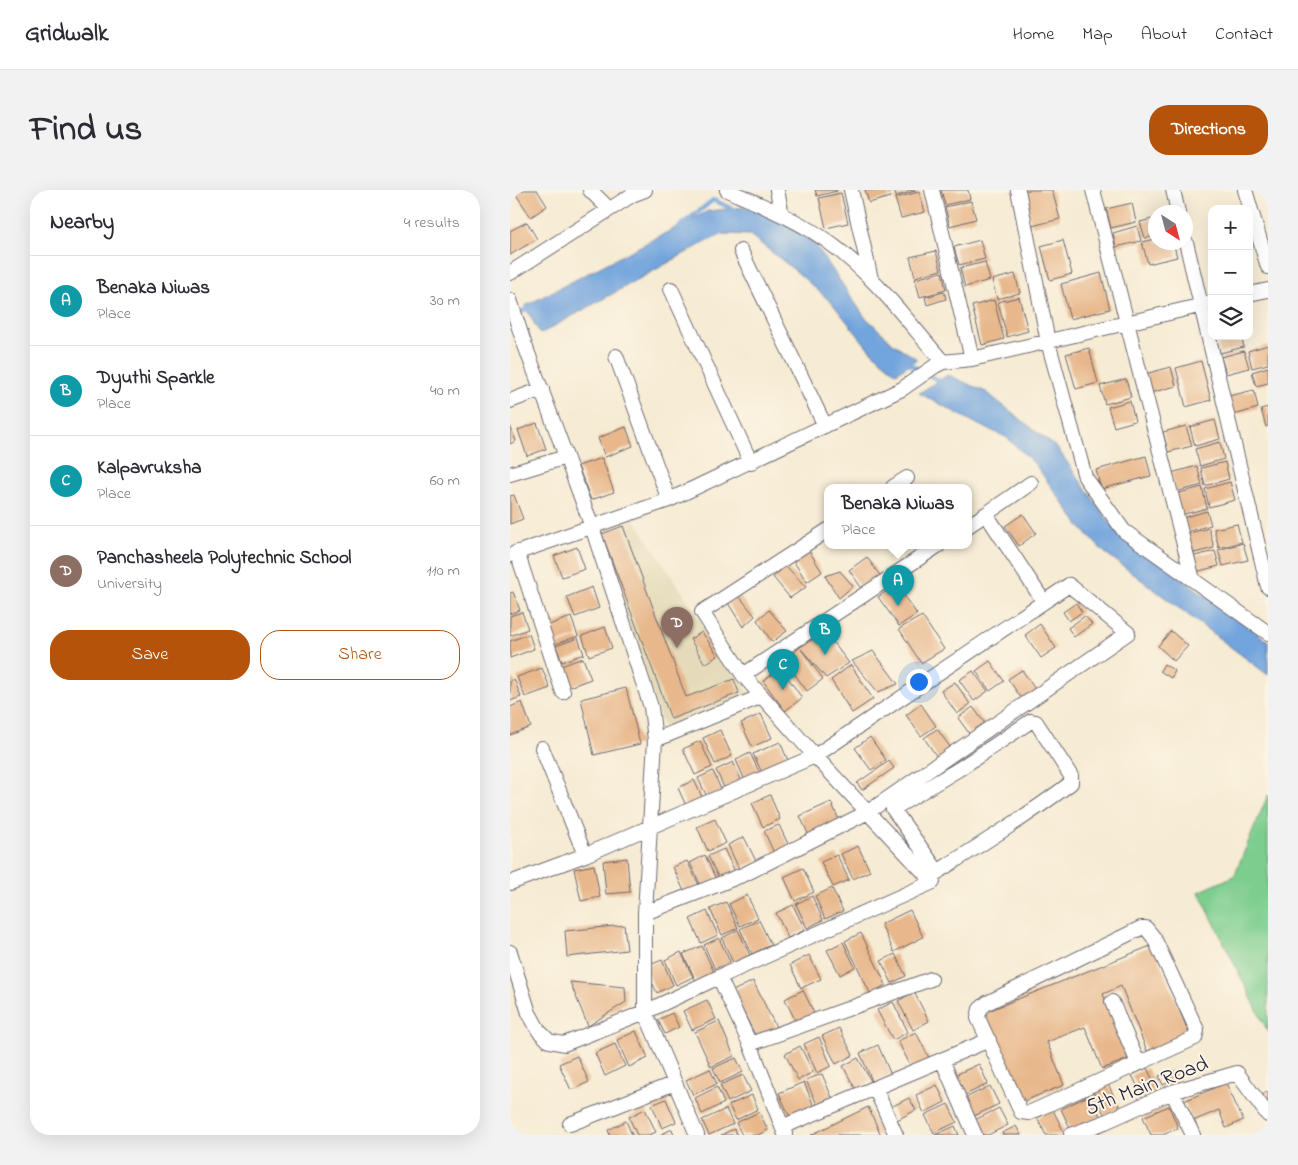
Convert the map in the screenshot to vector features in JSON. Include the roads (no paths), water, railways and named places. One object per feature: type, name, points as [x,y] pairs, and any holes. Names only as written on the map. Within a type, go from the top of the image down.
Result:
[{"type":"street","points":[[590,190],[609,209]]},
{"type":"street","points":[[510,273],[609,209],[632,195],[645,190]]},
{"type":"street","points":[[727,190],[782,215],[830,243],[871,279],[939,364]]},
{"type":"street","points":[[776,190],[782,215]]},
{"type":"street","points":[[851,190],[871,279]]},
{"type":"street","points":[[932,190],[972,359]]},
{"type":"street","points":[[1018,190],[1048,342],[1086,477],[1124,531],[1268,633]]},
{"type":"street","points":[[1093,190],[1193,580]]},
{"type":"street","points":[[1173,190],[1176,205]]},
{"type":"street","points":[[1245,190],[1268,268]]},
{"type":"street","points":[[1189,250],[1206,304],[1268,587]]},
{"type":"street","points":[[741,251],[825,426]]},
{"type":"street","points":[[671,289],[751,463]]},
{"type":"street","points":[[1253,293],[1268,290]]},
{"type":"street","points":[[511,303],[592,527],[651,707],[655,740],[645,912],[644,1012],[697,1135]]},
{"type":"street","points":[[563,692],[513,553],[669,500],[751,463],[902,389],[939,364],[972,359],[1048,342],[1206,304]]},
{"type":"street","points":[[616,356],[669,500]]},
{"type":"street","points":[[510,401],[542,389]]},
{"type":"street","points":[[510,474],[566,457]]},
{"type":"street","points":[[897,484],[906,478]]},
{"type":"street","points":[[972,523],[1031,483]]},
{"type":"street","points":[[986,514],[1044,602]]},
{"type":"street","points":[[824,533],[702,612],[743,675],[868,812],[933,874]]},
{"type":"street","points":[[743,675],[933,549]]},
{"type":"street","points":[[510,883],[650,828],[815,756],[1070,585],[1128,633],[868,812],[745,874],[645,912]]},
{"type":"street","points":[[655,740],[762,696]]},
{"type":"street","points":[[510,952],[529,1013],[539,1031],[549,1041],[564,1044],[644,1012],[933,882],[933,874],[893,809],[1031,722],[1036,722],[1071,776],[1072,783],[933,874]]},
{"type":"street","points":[[542,748],[585,855]]},
{"type":"street","points":[[1141,928],[1146,928],[1154,938],[1197,1034],[1196,1038],[1138,1064],[1024,1114],[1018,1109],[978,1018],[980,1009],[987,1003],[1141,928]]},
{"type":"street","points":[[719,977],[750,1044],[783,1131],[875,1088],[989,1040]]},
{"type":"street","points":[[750,1044],[931,979]]},
{"type":"street","points":[[1112,1002],[1138,1064]]},
{"type":"street","points":[[942,1060],[975,1135]]},
{"type":"street","name":"5th Main Road","points":[[1070,1135],[1108,1129],[1172,1092],[1237,1073],[1268,1115]]},
{"type":"street","points":[[570,1124],[675,1083]]},
{"type":"street","points":[[875,1088],[896,1135]]},
{"type":"street","points":[[1172,1092],[1193,1135]]},
{"type":"water","points":[[746,207],[781,218],[815,244],[864,316],[894,344],[917,359],[896,373],[869,349],[832,303],[797,272],[750,235],[723,234],[540,334],[525,306],[708,211]]},
{"type":"water","points":[[948,375],[986,392],[1057,448],[1115,530],[1268,641],[1268,675],[1103,551],[1081,528],[1035,464],[1006,437],[919,393]]},
{"type":"waterway","points":[[679,227],[713,200],[735,210]]},
{"type":"waterway","points":[[516,314],[532,307]]},
{"type":"waterway","points":[[906,362],[943,383]]},
{"type":"place","name":"Benaka Niwas","points":[[898,606]]},
{"type":"place","name":"Panchasheela Polytechnic School","points":[[677,648]]},
{"type":"place","name":"Dyuthi Sparkle","points":[[825,655]]},
{"type":"place","name":"Kalpavruksha","points":[[783,690]]}]
